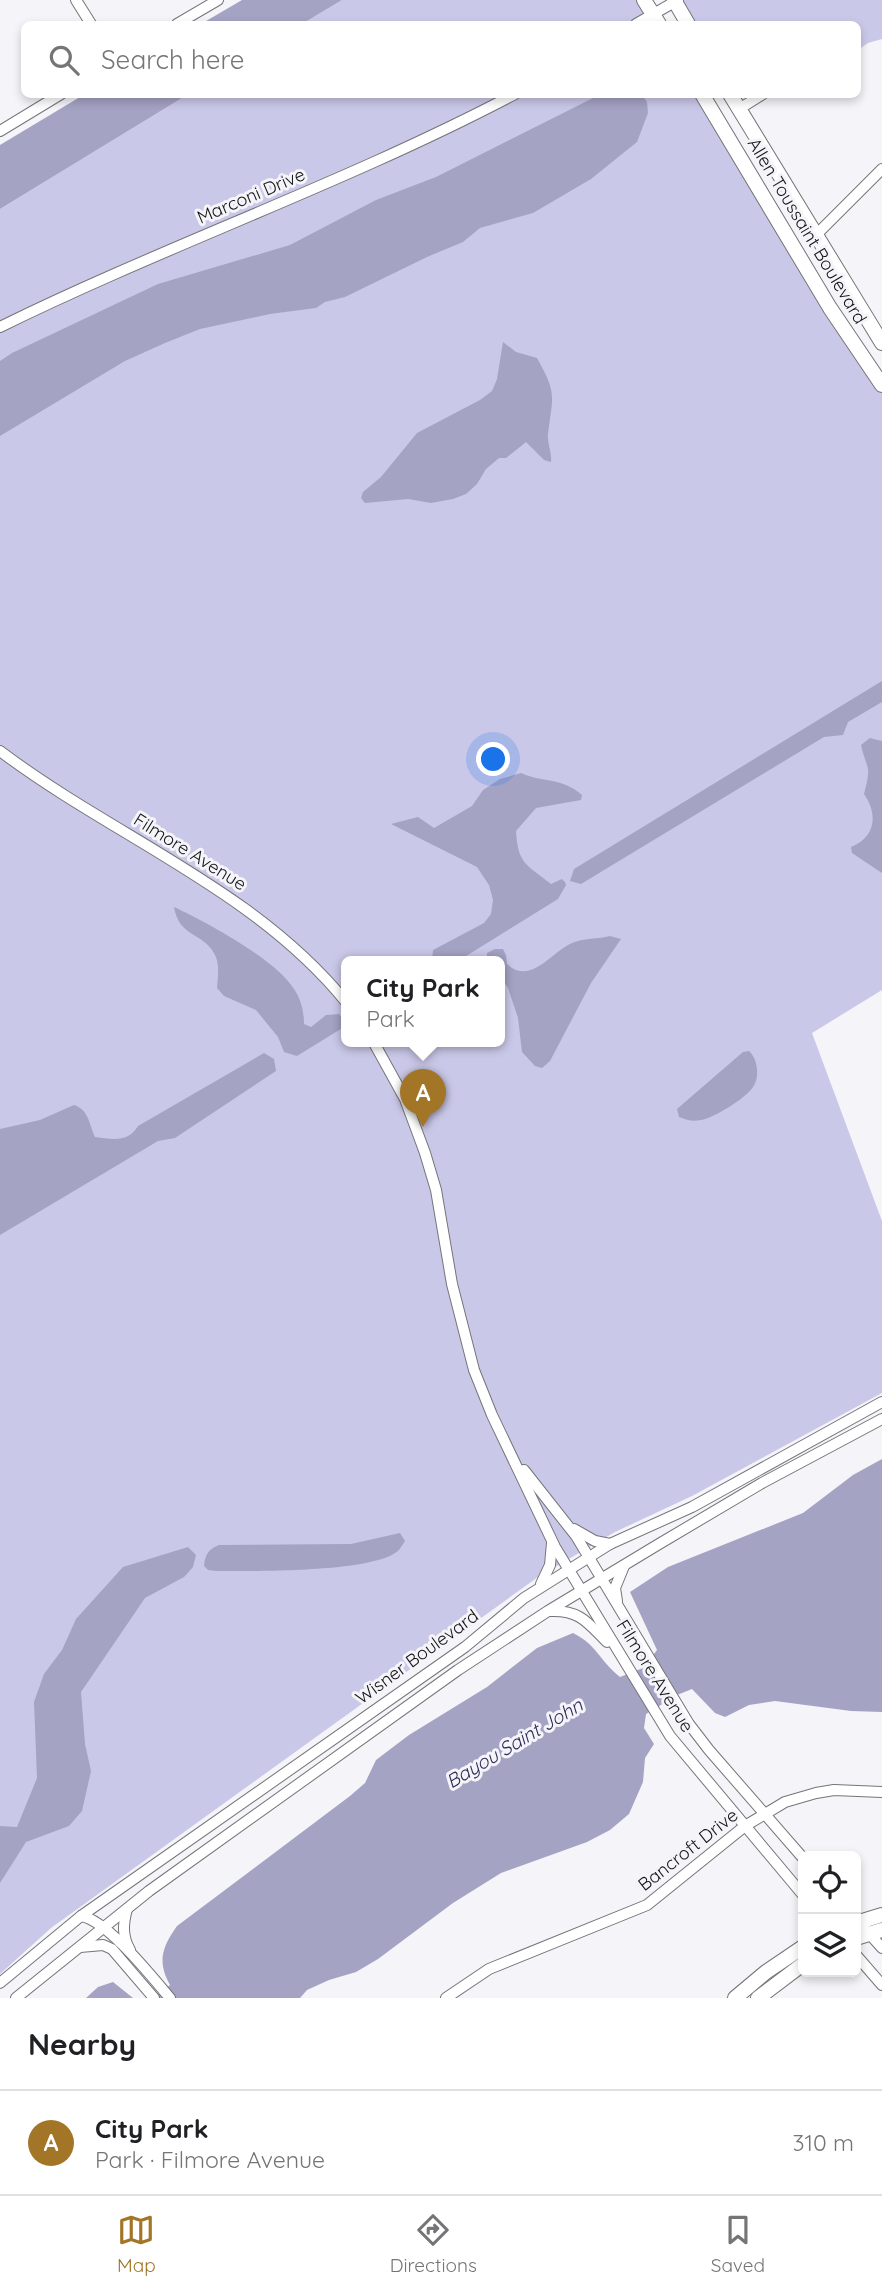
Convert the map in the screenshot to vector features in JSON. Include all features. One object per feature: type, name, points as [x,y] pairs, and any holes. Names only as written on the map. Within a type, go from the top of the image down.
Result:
[{"type":"main road","points":[[644,0],[656,20]]},
{"type":"main road","points":[[676,1],[686,21]]},
{"type":"main road","name":"Allen Toussaint Boulevard","points":[[704,98],[830,308],[882,385]]},
{"type":"main road","name":"Allen Toussaint Boulevard","points":[[732,98],[882,343]]},
{"type":"main road","points":[[830,308],[850,293]]},
{"type":"main road","points":[[861,1920],[882,1915]]},
{"type":"main road","points":[[743,1996],[766,1972],[798,1950]]},
{"type":"main road","points":[[758,1998],[798,1969]]},
{"type":"street","points":[[76,0],[89,21]]},
{"type":"street","points":[[182,21],[218,0]]},
{"type":"street","points":[[656,20],[676,1]]},
{"type":"street","points":[[0,131],[54,98]]},
{"type":"street","name":"Marconi Drive","points":[[0,327],[343,176],[466,120],[507,98]]},
{"type":"street","points":[[739,109],[757,98]]},
{"type":"street","points":[[816,236],[882,169]]},
{"type":"street","name":"Filmore Avenue","points":[[0,751],[83,807],[243,906],[302,954],[341,997]]},
{"type":"street","name":"Filmore Avenue","points":[[376,1047],[405,1099],[419,1134],[436,1191],[466,1345],[492,1415],[551,1540],[683,1753],[798,1889]]},
{"type":"street","name":"Wisner Boulevard","points":[[0,1983],[81,1916],[464,1647],[568,1569],[610,1544],[692,1507],[882,1402]]},
{"type":"street","name":"Wisner Boulevard","points":[[16,1998],[127,1909],[458,1670],[548,1611],[762,1483],[882,1419]]},
{"type":"street","name":"Filmore Avenue","points":[[512,1453],[589,1557],[673,1700],[709,1750],[798,1852]]},
{"type":"street","points":[[567,1525],[584,1536],[610,1544]]},
{"type":"street","points":[[541,1587],[551,1565],[551,1540]]},
{"type":"street","points":[[617,1604],[615,1588],[626,1564]]},
{"type":"street","points":[[548,1611],[575,1612],[620,1655]]},
{"type":"street","name":"Bancroft Drive","points":[[446,1998],[489,1969],[647,1905],[744,1826],[785,1802],[834,1790],[882,1792]]},
{"type":"street","points":[[127,1909],[123,1928],[125,1943],[133,1956]]},
{"type":"street","points":[[81,1916],[90,1917],[105,1927],[170,1998]]},
{"type":"street","points":[[869,1934],[882,1948]]},
{"type":"street","points":[[80,1947],[103,1945],[112,1949],[151,1995]]},
{"type":"street","points":[[31,1958],[34,1970],[47,1974]]},
{"type":"street","points":[[861,1961],[882,1985]]},
{"type":"shaded area","points":[[342,0],[644,0],[657,21],[307,21]]},
{"type":"shaded area","points":[[678,0],[882,0],[882,39],[861,48],[861,21],[687,21]]},
{"type":"shaded area","points":[[182,98],[704,98],[882,385],[882,990],[812,1033],[882,1221],[882,1393],[692,1496],[615,1532],[538,1577],[51,1928],[0,1974],[0,209]]},
{"type":"water","points":[[242,0],[342,0],[307,21],[206,21]]},
{"type":"water","points":[[78,98],[182,98],[0,209],[0,145]]},
{"type":"water","points":[[593,98],[644,98],[647,102],[648,113],[637,142],[591,179],[533,213],[480,228],[463,242],[316,308],[270,314],[200,329],[165,343],[125,361],[0,436],[0,361],[12,353],[158,284],[290,245],[376,200],[436,177]]},
{"type":"water","points":[[503,342],[516,352],[537,358],[548,379],[552,394],[548,437],[551,462],[544,460],[526,442],[486,469],[477,484],[466,494],[453,499],[431,503],[408,499],[365,503],[361,498],[363,492],[381,477],[417,433],[492,391],[497,379]]},
{"type":"water","points":[[882,681],[882,702],[848,722],[843,735],[824,737],[581,884],[570,881],[574,869]]},
{"type":"water","points":[[870,738],[882,741],[882,873],[852,853],[851,847],[866,837],[872,824],[871,809],[864,794],[868,768],[861,745]]},
{"type":"water","points":[[521,773],[567,785],[582,795],[581,800],[536,808],[516,831],[521,857],[529,867],[551,884],[562,879],[566,885],[558,899],[466,956],[432,956],[433,950],[484,923],[491,914],[493,900],[489,885],[477,867],[391,824],[418,817],[434,828],[472,806],[483,790],[500,779]]},
{"type":"water","points":[[174,907],[221,932],[272,966],[285,977],[296,993],[302,1006],[304,1024],[311,1027],[326,1015],[339,1014],[341,1029],[297,1056],[284,1052],[278,1037],[256,1010],[224,996],[217,988],[218,965],[214,953],[186,929],[177,917]]},
{"type":"water","points":[[610,936],[621,939],[591,983],[550,1061],[542,1068],[535,1066],[522,1052],[518,1018],[505,984],[505,956],[487,956],[487,953],[503,949],[506,955],[507,964],[516,970],[524,971],[541,965],[564,947],[581,940]]},
{"type":"water","points":[[749,1051],[756,1064],[757,1074],[755,1083],[744,1097],[714,1116],[698,1121],[679,1117],[677,1109],[743,1052]]},
{"type":"water","points":[[264,1053],[274,1059],[276,1071],[175,1138],[158,1141],[0,1235],[0,1129],[40,1120],[74,1105],[86,1114],[95,1137],[125,1137],[138,1126]]},
{"type":"water","name":"Bayou Saint John","points":[[882,1459],[882,1712],[851,1711],[775,1701],[749,1705],[725,1717],[715,1713],[692,1689],[646,1714],[644,1728],[654,1744],[645,1758],[643,1782],[629,1814],[610,1830],[587,1842],[501,1873],[453,1903],[378,1959],[356,1972],[307,1990],[300,1998],[155,1998],[170,1985],[163,1969],[163,1955],[177,1926],[350,1796],[365,1783],[376,1760],[409,1735],[487,1687],[537,1648],[573,1633],[587,1642],[620,1677],[643,1668],[657,1650],[630,1592],[668,1567],[803,1513],[853,1475]]},
{"type":"water","points":[[400,1533],[405,1541],[399,1550],[386,1558],[366,1563],[340,1567],[256,1571],[216,1571],[208,1570],[204,1566],[208,1553],[219,1545],[351,1544]]},
{"type":"water","points":[[188,1547],[196,1555],[193,1567],[184,1577],[145,1598],[81,1692],[85,1744],[91,1771],[82,1811],[69,1826],[26,1842],[0,1883],[0,1826],[17,1827],[37,1778],[34,1702],[44,1674],[62,1650],[76,1619],[123,1567]]},
{"type":"water","points":[[113,1982],[133,1998],[86,1998],[98,1987]]},
{"type":"place","name":"City Park","points":[[423,1127]]}]
